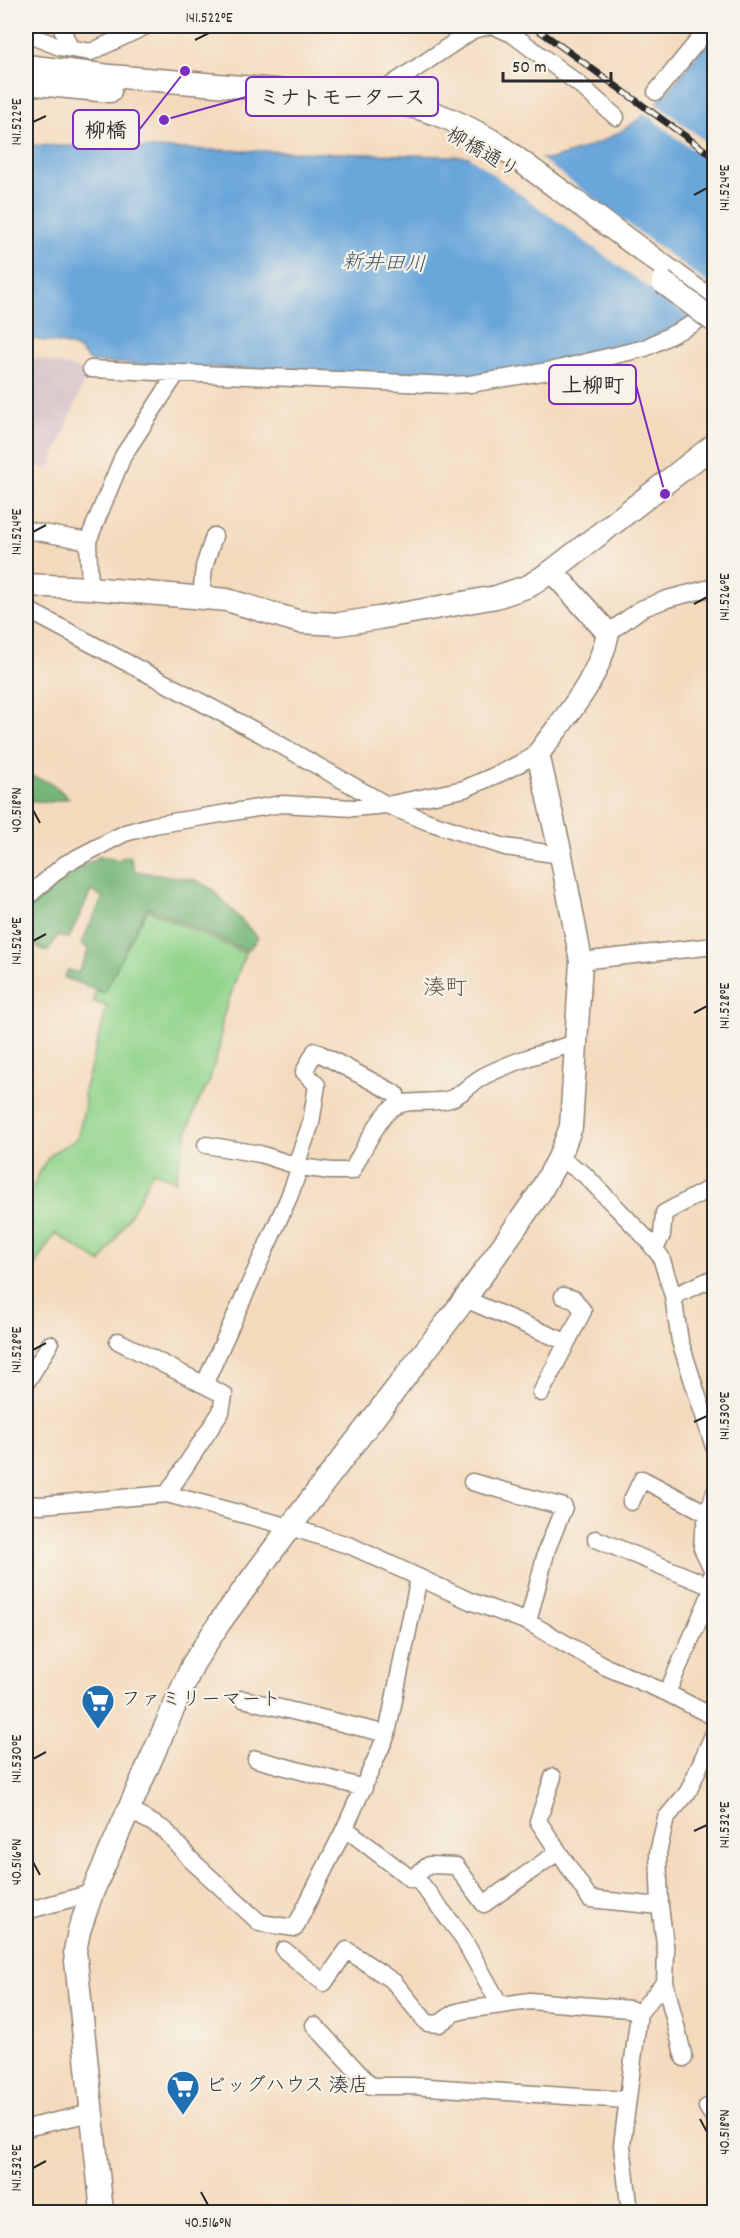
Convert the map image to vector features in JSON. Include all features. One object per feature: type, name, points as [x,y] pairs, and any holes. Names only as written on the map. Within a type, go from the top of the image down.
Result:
[{"type":"street","points":[[61,26],[70,48],[90,72],[146,26]]},
{"type":"street","points":[[372,98],[473,30],[489,26]]},
{"type":"street","points":[[494,26],[512,34],[580,85],[616,117]]},
{"type":"street","points":[[656,92],[710,26]]},
{"type":"street","points":[[26,34],[70,48]]},
{"type":"street","name":"柳橋通り","points":[[26,66],[372,98],[408,112],[492,155],[714,321]]},
{"type":"street","name":"柳橋通り","points":[[26,83],[90,72],[360,111],[408,112],[466,125],[496,143],[714,303]]},
{"type":"street","points":[[91,369],[470,384],[554,370],[645,348],[691,325],[714,309]]},
{"type":"street","points":[[90,588],[88,541],[123,456],[177,373]]},
{"type":"street","points":[[26,585],[227,600],[300,622],[339,624],[496,597],[529,586],[552,571],[714,445]]},
{"type":"street","points":[[26,530],[88,541]]},
{"type":"street","points":[[201,597],[204,567],[214,536]]},
{"type":"street","points":[[552,571],[608,633]]},
{"type":"street","points":[[26,898],[65,864],[135,830],[282,804],[353,808],[387,805],[464,789],[506,771],[538,754],[590,683],[603,655],[608,633],[650,606],[667,599],[713,592]]},
{"type":"street","points":[[26,609],[261,734],[387,805],[426,821],[505,847],[561,855]]},
{"type":"street","points":[[102,2212],[75,1951],[79,1930],[92,1893],[193,1664],[220,1622],[465,1299],[539,1194],[559,1158],[570,1127],[581,961],[561,855],[538,754]]},
{"type":"street","points":[[581,961],[714,946]]},
{"type":"street","points":[[206,1145],[260,1154],[298,1166],[331,1172],[352,1172],[364,1147],[390,1109],[398,1105],[449,1099],[482,1077],[526,1058],[576,1043]]},
{"type":"street","points":[[204,1385],[289,1197],[311,1123],[317,1085],[304,1072],[315,1051],[396,1094],[398,1105]]},
{"type":"street","points":[[559,1158],[584,1174],[661,1257],[673,1296],[680,1341],[714,1447]]},
{"type":"street","points":[[654,1249],[662,1235],[664,1213],[714,1186]]},
{"type":"street","points":[[673,1296],[714,1278]]},
{"type":"street","points":[[541,1393],[583,1311],[574,1299],[563,1296]]},
{"type":"street","points":[[465,1299],[566,1342]]},
{"type":"street","points":[[118,1341],[224,1395],[221,1412],[167,1494]]},
{"type":"street","points":[[26,1383],[50,1344]]},
{"type":"street","points":[[631,1502],[642,1479],[708,1514]]},
{"type":"street","points":[[472,1482],[564,1507],[547,1549],[528,1622]]},
{"type":"street","points":[[26,1504],[41,1505],[167,1494],[290,1527],[351,1546],[470,1601],[528,1622],[606,1667],[667,1693],[714,1718]]},
{"type":"street","points":[[667,1693],[712,1587],[712,1569],[702,1548],[703,1533],[714,1494]]},
{"type":"street","points":[[596,1539],[712,1587]]},
{"type":"street","points":[[129,1810],[165,1830],[191,1860],[260,1923],[295,1928],[345,1828],[387,1734],[419,1577]]},
{"type":"street","points":[[243,1699],[387,1734]]},
{"type":"street","points":[[684,2058],[665,1982],[666,1952],[660,1906],[658,1852],[666,1818],[688,1792],[714,1733]]},
{"type":"street","points":[[256,1759],[363,1788]]},
{"type":"street","points":[[553,1777],[538,1821],[590,1899],[660,1906]]},
{"type":"street","points":[[345,1828],[411,1879],[429,1865],[456,1866],[484,1904],[558,1852]]},
{"type":"street","points":[[415,1876],[460,1935],[500,2005]]},
{"type":"street","points":[[26,1911],[92,1893]]},
{"type":"street","points":[[284,1950],[324,1983],[347,1950],[394,1982],[427,2023],[439,2024],[454,2013],[530,2001],[630,2009],[639,2013]]},
{"type":"street","points":[[630,2212],[622,2145],[639,2013],[665,1982]]},
{"type":"street","points":[[314,2025],[371,2086],[412,2086],[627,2100]]},
{"type":"street","points":[[26,2128],[91,2113]]},
{"type":"shaded area","points":[[26,358],[41,359],[88,372],[49,470],[26,461]]},
{"type":"green space","points":[[26,774],[51,783],[69,798],[50,802],[26,800]]},
{"type":"green space","points":[[101,856],[118,860],[125,856],[130,857],[135,871],[195,880],[212,889],[258,938],[247,951],[147,907],[104,993],[64,977],[68,970],[78,973],[89,949],[81,944],[103,897],[91,891],[69,938],[57,936],[48,952],[29,943],[26,944],[26,913],[61,881]]},
{"type":"green space","points":[[148,910],[245,953],[222,1020],[220,1044],[209,1082],[196,1107],[185,1139],[175,1181],[153,1171],[137,1203],[101,1263],[55,1233],[26,1282],[26,1194],[30,1195],[49,1157],[55,1151],[77,1139],[85,1105],[84,1091],[107,1007],[93,1001],[98,985],[127,945]]},
{"type":"water","name":"新井田川","points":[[714,33],[714,304],[644,344],[471,379],[92,362],[79,350],[69,345],[26,338],[26,145],[552,159],[597,143],[639,119],[669,90]]},
{"type":"pier","points":[[653,101],[714,148],[714,166],[643,112]]},
{"type":"pier","points":[[467,155],[537,156],[714,288],[714,307],[694,321]]},
{"type":"railway","points":[[533,26],[714,157]]},
{"type":"place","name":"柳橋","points":[[185,71]]},
{"type":"place","name":"ミナトモータース","points":[[164,120]]},
{"type":"place","name":"上柳町","points":[[665,494]]},
{"type":"place","name":"ファミリーマート","points":[[98,1730]]},
{"type":"place","name":"ビッグハウス 湊店","points":[[183,2116]]},
{"type":"district","name":"湊町","points":[[445,989]]}]
